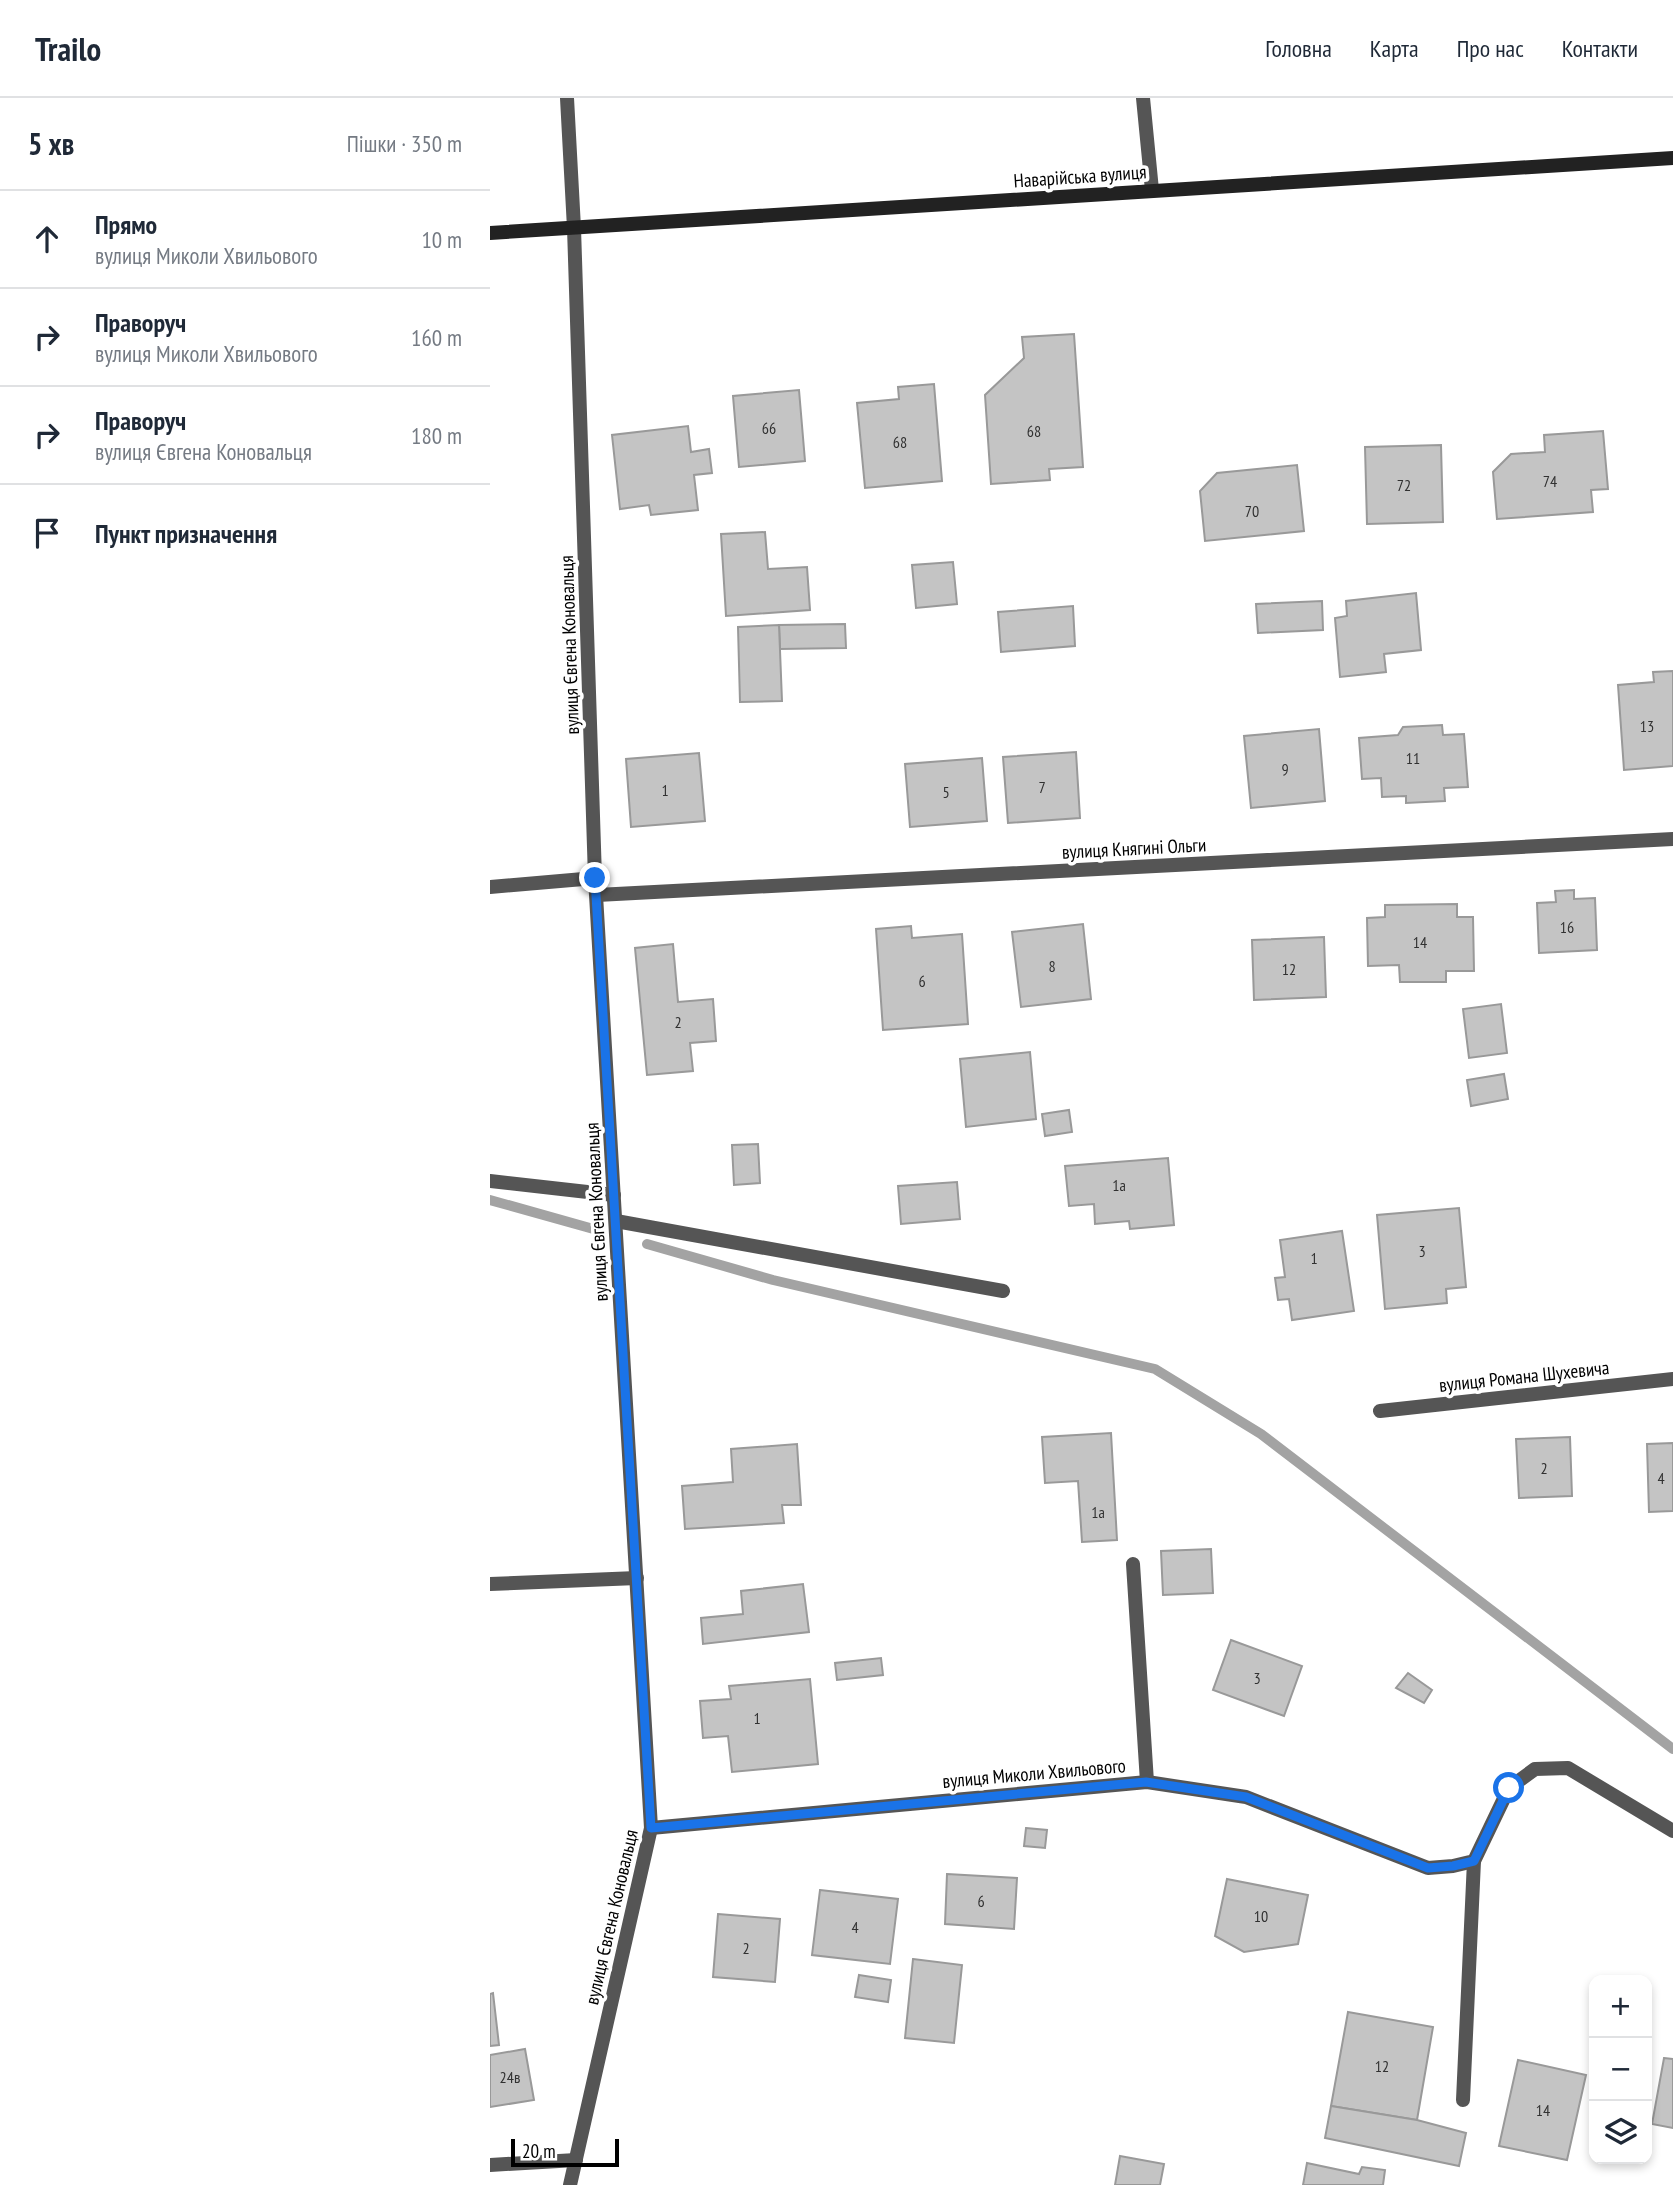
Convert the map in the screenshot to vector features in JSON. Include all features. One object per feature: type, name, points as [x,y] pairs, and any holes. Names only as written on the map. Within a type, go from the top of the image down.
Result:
[{"type":"street","name":"вулиця Євгена Коновальця","points":[[567,98],[575,228],[595,878],[651,1828],[570,2185]]},
{"type":"street","points":[[1143,98],[1152,190]]},
{"type":"street","name":"Наварійська вулиця","points":[[490,233],[1673,158]]},
{"type":"street","name":"вулиця Княгині Ольги","points":[[597,895],[1673,839]]},
{"type":"street","points":[[490,887],[595,878]]},
{"type":"street","points":[[490,1181],[614,1195]]},
{"type":"street","points":[[616,1221],[1003,1291]]},
{"type":"street","name":"вулиця Романа Шухевича","points":[[1380,1411],[1673,1379]]},
{"type":"street","points":[[1133,1564],[1146,1782]]},
{"type":"street","points":[[490,1584],[637,1578]]},
{"type":"street","points":[[1463,2100],[1474,1861],[1509,1788],[1535,1769],[1568,1768],[1673,1831]]},
{"type":"street","name":"вулиця Миколи Хвильового","points":[[651,1828],[1146,1782],[1246,1797],[1428,1868],[1474,1861]]},
{"type":"street","points":[[490,2165],[576,2160]]},
{"type":"building","points":[[1074,334],[1083,467],[1049,469],[1050,480],[991,484],[985,395],[1024,358],[1022,337]]},
{"type":"building","points":[[934,384],[942,481],[865,488],[857,403],[899,399],[898,387]]},
{"type":"building","points":[[799,390],[805,461],[739,467],[733,396]]},
{"type":"building","points":[[688,426],[691,452],[709,449],[712,473],[694,475],[698,510],[651,515],[649,505],[620,509],[612,435]]},
{"type":"building","points":[[1603,431],[1608,489],[1591,490],[1593,512],[1497,519],[1493,472],[1511,454],[1545,452],[1544,435]]},
{"type":"building","points":[[1441,445],[1443,522],[1367,524],[1365,447]]},
{"type":"building","points":[[1297,465],[1304,531],[1205,541],[1200,491],[1217,473]]},
{"type":"building","points":[[765,532],[768,569],[807,567],[810,610],[726,616],[721,534]]},
{"type":"building","points":[[953,562],[957,604],[916,608],[912,565]]},
{"type":"building","points":[[1416,593],[1421,650],[1384,654],[1386,672],[1340,677],[1335,618],[1347,616],[1346,601]]},
{"type":"building","points":[[1322,601],[1323,630],[1258,633],[1256,604]]},
{"type":"building","points":[[1073,606],[1075,646],[1001,652],[998,612]]},
{"type":"building","points":[[845,624],[846,648],[780,649],[779,625]]},
{"type":"building","points":[[779,625],[782,701],[740,702],[738,627]]},
{"type":"building","points":[[1673,671],[1673,766],[1624,770],[1618,685],[1654,682],[1653,672]]},
{"type":"building","points":[[1442,725],[1443,735],[1464,734],[1468,787],[1444,788],[1445,801],[1406,803],[1406,796],[1382,797],[1381,778],[1362,779],[1359,738],[1398,735],[1403,727]]},
{"type":"building","points":[[1319,729],[1325,801],[1251,808],[1244,736]]},
{"type":"building","points":[[1076,752],[1080,818],[1008,823],[1003,757]]},
{"type":"building","points":[[699,753],[705,821],[631,827],[626,759]]},
{"type":"building","points":[[982,758],[987,821],[910,827],[905,764]]},
{"type":"building","points":[[1574,890],[1574,899],[1595,898],[1597,950],[1539,953],[1537,903],[1556,902],[1555,891]]},
{"type":"building","points":[[1457,904],[1457,917],[1473,917],[1474,971],[1446,971],[1446,982],[1400,982],[1399,965],[1368,966],[1367,918],[1385,917],[1385,905]]},
{"type":"building","points":[[1083,924],[1091,999],[1021,1007],[1012,932]]},
{"type":"building","points":[[911,926],[912,938],[962,934],[968,1024],[883,1030],[876,929]]},
{"type":"building","points":[[1324,937],[1326,997],[1254,1000],[1252,940]]},
{"type":"building","points":[[673,944],[678,1002],[713,999],[716,1041],[690,1043],[693,1071],[647,1075],[635,948]]},
{"type":"building","points":[[1501,1004],[1507,1053],[1469,1058],[1463,1009]]},
{"type":"building","points":[[1030,1052],[1036,1119],[966,1127],[960,1059]]},
{"type":"building","points":[[1504,1074],[1508,1099],[1471,1106],[1467,1080]]},
{"type":"building","points":[[1069,1110],[1072,1132],[1045,1136],[1042,1114]]},
{"type":"building","points":[[758,1144],[760,1183],[734,1185],[732,1145]]},
{"type":"building","points":[[1168,1158],[1174,1225],[1130,1229],[1129,1221],[1095,1224],[1094,1204],[1069,1206],[1065,1166]]},
{"type":"building","points":[[957,1182],[960,1219],[901,1224],[898,1186]]},
{"type":"building","points":[[1459,1208],[1466,1287],[1446,1289],[1447,1303],[1385,1309],[1377,1215]]},
{"type":"building","points":[[1342,1231],[1354,1311],[1292,1320],[1289,1299],[1278,1300],[1275,1278],[1285,1277],[1280,1240]]},
{"type":"building","points":[[1111,1433],[1117,1540],[1082,1542],[1078,1481],[1045,1483],[1042,1437]]},
{"type":"building","points":[[1570,1437],[1572,1496],[1519,1498],[1516,1439]]},
{"type":"building","points":[[1673,1443],[1673,1511],[1649,1512],[1647,1444]]},
{"type":"building","points":[[797,1444],[801,1505],[782,1505],[784,1523],[685,1529],[682,1486],[733,1482],[731,1449]]},
{"type":"building","points":[[1211,1549],[1213,1593],[1163,1595],[1161,1551]]},
{"type":"building","points":[[803,1584],[809,1632],[703,1644],[701,1618],[743,1614],[741,1591]]},
{"type":"building","points":[[1231,1640],[1302,1666],[1284,1716],[1213,1690]]},
{"type":"building","points":[[881,1658],[883,1675],[837,1680],[835,1663]]},
{"type":"building","points":[[1408,1673],[1432,1690],[1424,1703],[1396,1688]]},
{"type":"building","points":[[810,1679],[818,1764],[732,1772],[728,1736],[703,1738],[700,1701],[731,1699],[729,1686]]},
{"type":"building","points":[[1026,1828],[1047,1830],[1045,1848],[1024,1846]]},
{"type":"building","points":[[947,1874],[1017,1878],[1014,1929],[945,1924]]},
{"type":"building","points":[[1227,1879],[1308,1895],[1298,1944],[1244,1952],[1215,1936]]},
{"type":"building","points":[[820,1890],[898,1899],[890,1964],[812,1955]]},
{"type":"building","points":[[718,1914],[780,1919],[775,1982],[713,1977]]},
{"type":"building","points":[[913,1959],[962,1965],[954,2043],[905,2038]]},
{"type":"building","points":[[859,1975],[891,1980],[888,2002],[855,1997]]},
{"type":"building","points":[[493,1993],[499,2045],[490,2046],[490,1994]]},
{"type":"building","points":[[1348,2012],[1433,2027],[1417,2120],[1331,2106]]},
{"type":"building","points":[[525,2049],[534,2100],[490,2107],[490,2055]]},
{"type":"building","points":[[1664,2058],[1673,2059],[1673,2128],[1652,2124]]},
{"type":"building","points":[[1518,2060],[1586,2075],[1567,2160],[1499,2146]]},
{"type":"building","points":[[1331,2106],[1417,2120],[1466,2133],[1459,2166],[1325,2138]]},
{"type":"building","points":[[1120,2156],[1164,2164],[1160,2185],[1115,2185]]},
{"type":"building","points":[[1307,2163],[1359,2174],[1362,2167],[1385,2170],[1383,2185],[1303,2185]]},
{"type":"waterway","points":[[490,1200],[597,1230]]},
{"type":"waterway","points":[[647,1244],[773,1280],[1155,1369],[1261,1434],[1673,1749]]},
{"type":"route","points":[[595,878],[651,1828],[1146,1782],[1246,1797],[1428,1868],[1474,1861],[1509,1788]]}]
